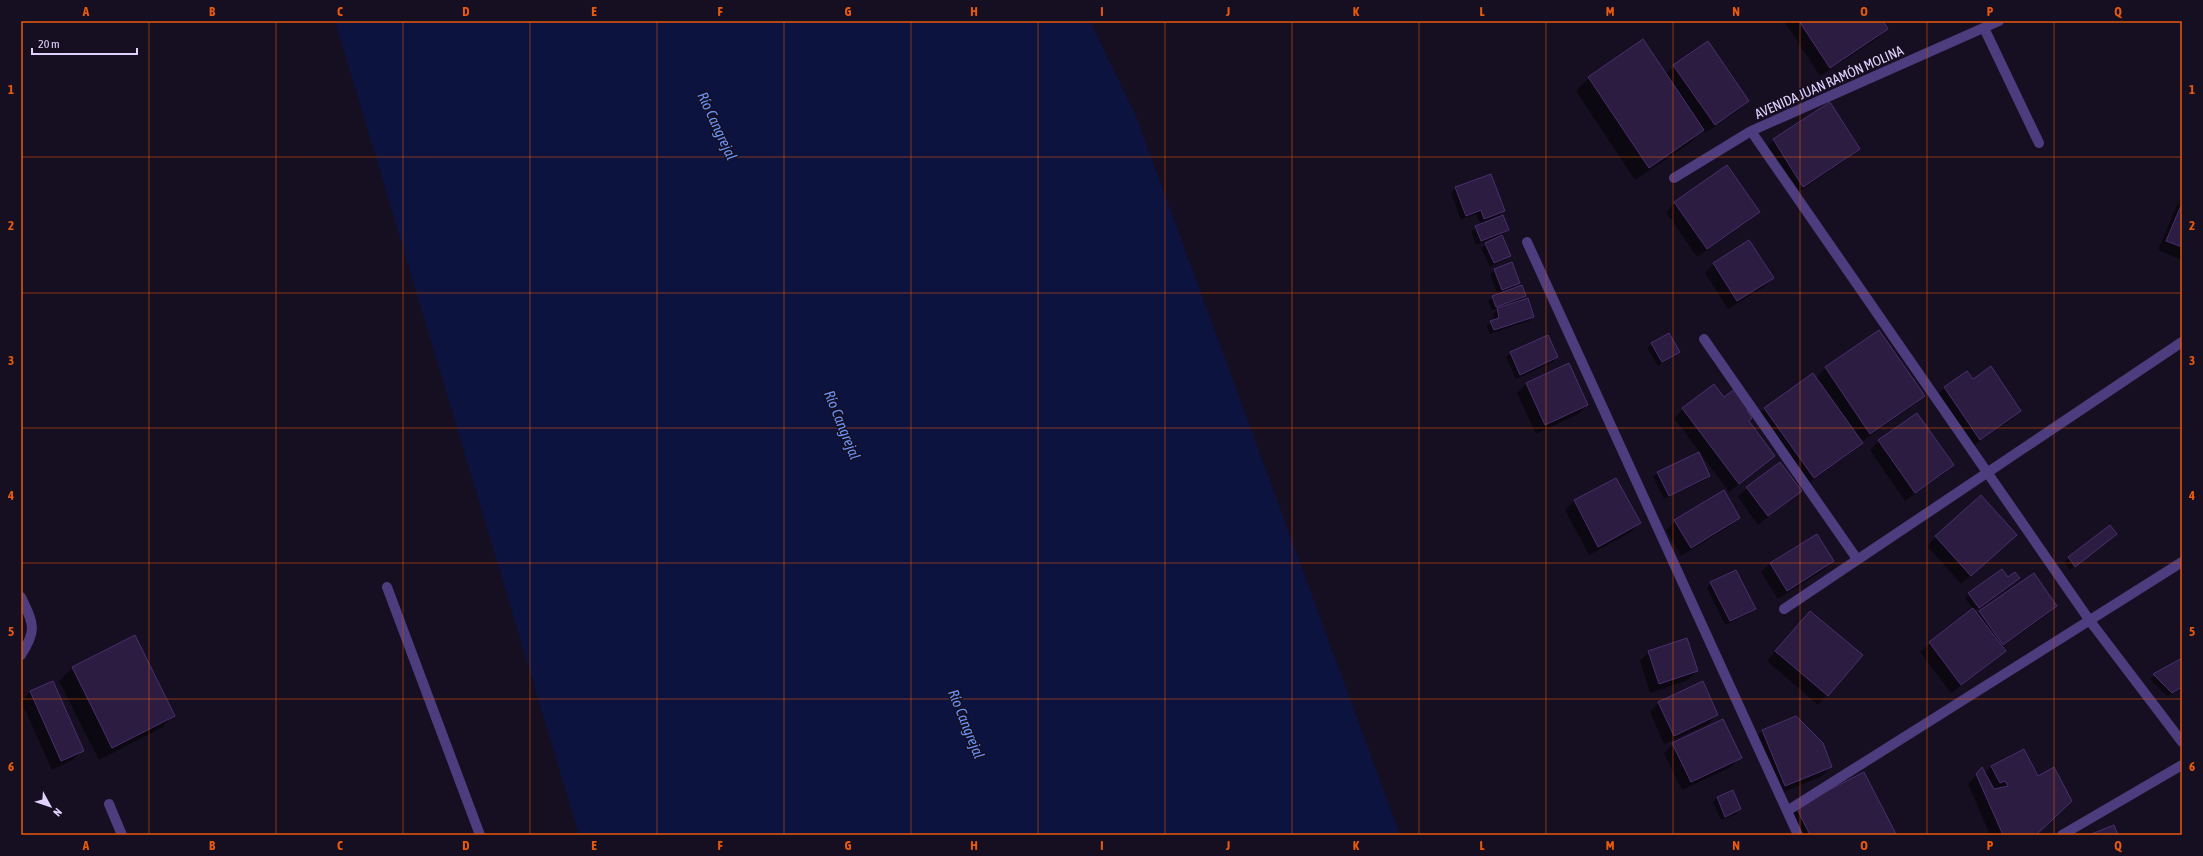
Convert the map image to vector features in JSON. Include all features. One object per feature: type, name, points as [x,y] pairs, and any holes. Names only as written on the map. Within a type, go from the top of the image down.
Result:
[{"type":"street","name":"AVENIDA JUAN RAMÓN MOLINA","points":[[1674,178],[1751,131],[1999,21]]},
{"type":"street","points":[[1984,28],[2039,143]]},
{"type":"street","points":[[1751,131],[2090,621],[2182,742]]},
{"type":"street","points":[[1527,242],[1798,835]]},
{"type":"street","points":[[1704,339],[1857,559]]},
{"type":"street","points":[[1784,609],[2182,342]]},
{"type":"street","points":[[1787,811],[2182,562]]},
{"type":"street","points":[[387,587],[480,835]]},
{"type":"street","points":[[21,597],[32,624],[31,639],[21,655]]},
{"type":"street","points":[[2062,835],[2182,765]]},
{"type":"street","points":[[109,804],[122,835]]},
{"type":"water","name":"Río Cangrejal","points":[[335,21],[1090,21],[1136,116],[1400,835],[579,835]]},
{"type":"building","points":[[1799,21],[1883,21],[1888,29],[1830,68]]},
{"type":"building","points":[[1643,39],[1704,130],[1649,168],[1588,77]]},
{"type":"building","points":[[1708,41],[1749,101],[1715,125],[1673,65]]},
{"type":"building","points":[[1830,102],[1860,149],[1803,187],[1773,139]]},
{"type":"building","points":[[1727,165],[1760,212],[1707,249],[1674,202]]},
{"type":"building","points":[[1491,174],[1505,211],[1484,219],[1481,210],[1466,216],[1455,187]]},
{"type":"building","points":[[2182,203],[2182,247],[2166,241]]},
{"type":"building","points":[[1503,215],[1509,230],[1481,241],[1475,226]]},
{"type":"building","points":[[1502,235],[1511,256],[1494,263],[1485,243]]},
{"type":"building","points":[[1749,240],[1774,278],[1737,301],[1713,263]]},
{"type":"building","points":[[1512,262],[1520,283],[1502,290],[1494,269]]},
{"type":"building","points":[[1522,285],[1526,296],[1496,307],[1492,296]]},
{"type":"building","points":[[1528,298],[1534,317],[1494,330],[1490,321],[1499,318],[1497,308]]},
{"type":"building","points":[[1879,330],[1925,396],[1870,434],[1825,367]]},
{"type":"building","points":[[1669,333],[1680,352],[1662,362],[1651,343]]},
{"type":"building","points":[[1548,335],[1558,357],[1520,375],[1510,352]]},
{"type":"building","points":[[1569,363],[1588,405],[1545,425],[1526,383]]},
{"type":"building","points":[[1991,366],[2021,411],[1980,440],[1944,387],[1967,371],[1973,379]]},
{"type":"building","points":[[1813,373],[1863,443],[1814,478],[1764,408]]},
{"type":"building","points":[[1714,384],[1724,397],[1739,386],[1753,405],[1747,410],[1752,418],[1749,421],[1775,456],[1739,484],[1682,408]]},
{"type":"building","points":[[1917,413],[1954,465],[1915,493],[1878,440]]},
{"type":"building","points":[[1699,452],[1710,476],[1669,496],[1657,472]]},
{"type":"building","points":[[1780,462],[1802,491],[1768,516],[1746,487]]},
{"type":"building","points":[[1616,478],[1641,523],[1598,547],[1574,500]]},
{"type":"building","points":[[1724,490],[1740,518],[1691,548],[1674,520]]},
{"type":"building","points":[[1981,495],[2017,535],[1971,576],[1935,536]]},
{"type":"building","points":[[2110,525],[2117,534],[2075,567],[2068,557]]},
{"type":"building","points":[[1817,534],[1834,561],[1787,591],[1770,563]]},
{"type":"building","points":[[2002,569],[2008,577],[2015,572],[2020,578],[1979,608],[1968,593]]},
{"type":"building","points":[[1736,570],[1756,609],[1730,621],[1710,582]]},
{"type":"building","points":[[2034,573],[2057,606],[2003,645],[1979,611]]},
{"type":"building","points":[[1973,608],[2006,651],[1961,685],[1929,642]]},
{"type":"building","points":[[1810,611],[1863,655],[1828,696],[1775,651]]},
{"type":"building","points":[[135,635],[175,716],[112,748],[72,667]]},
{"type":"building","points":[[1687,638],[1698,671],[1659,684],[1648,651]]},
{"type":"building","points":[[2182,658],[2182,687],[2172,693],[2153,674]]},
{"type":"building","points":[[53,681],[84,751],[61,761],[30,691]]},
{"type":"building","points":[[1703,681],[1718,715],[1674,736],[1658,702]]},
{"type":"building","points":[[1796,716],[1823,743],[1832,767],[1785,786],[1762,730]]},
{"type":"building","points":[[1723,719],[1742,758],[1691,782],[1672,743]]},
{"type":"building","points":[[2024,749],[2038,776],[2054,767],[2072,801],[2036,835],[2003,835],[1976,774],[1982,767],[1994,789],[2008,786],[2005,781],[2000,783],[1991,766]]},
{"type":"building","points":[[1864,772],[1896,834],[1810,835],[1796,807]]},
{"type":"building","points":[[1733,790],[1741,809],[1725,817],[1717,797]]},
{"type":"building","points":[[2114,825],[2118,835],[2089,835]]}]
